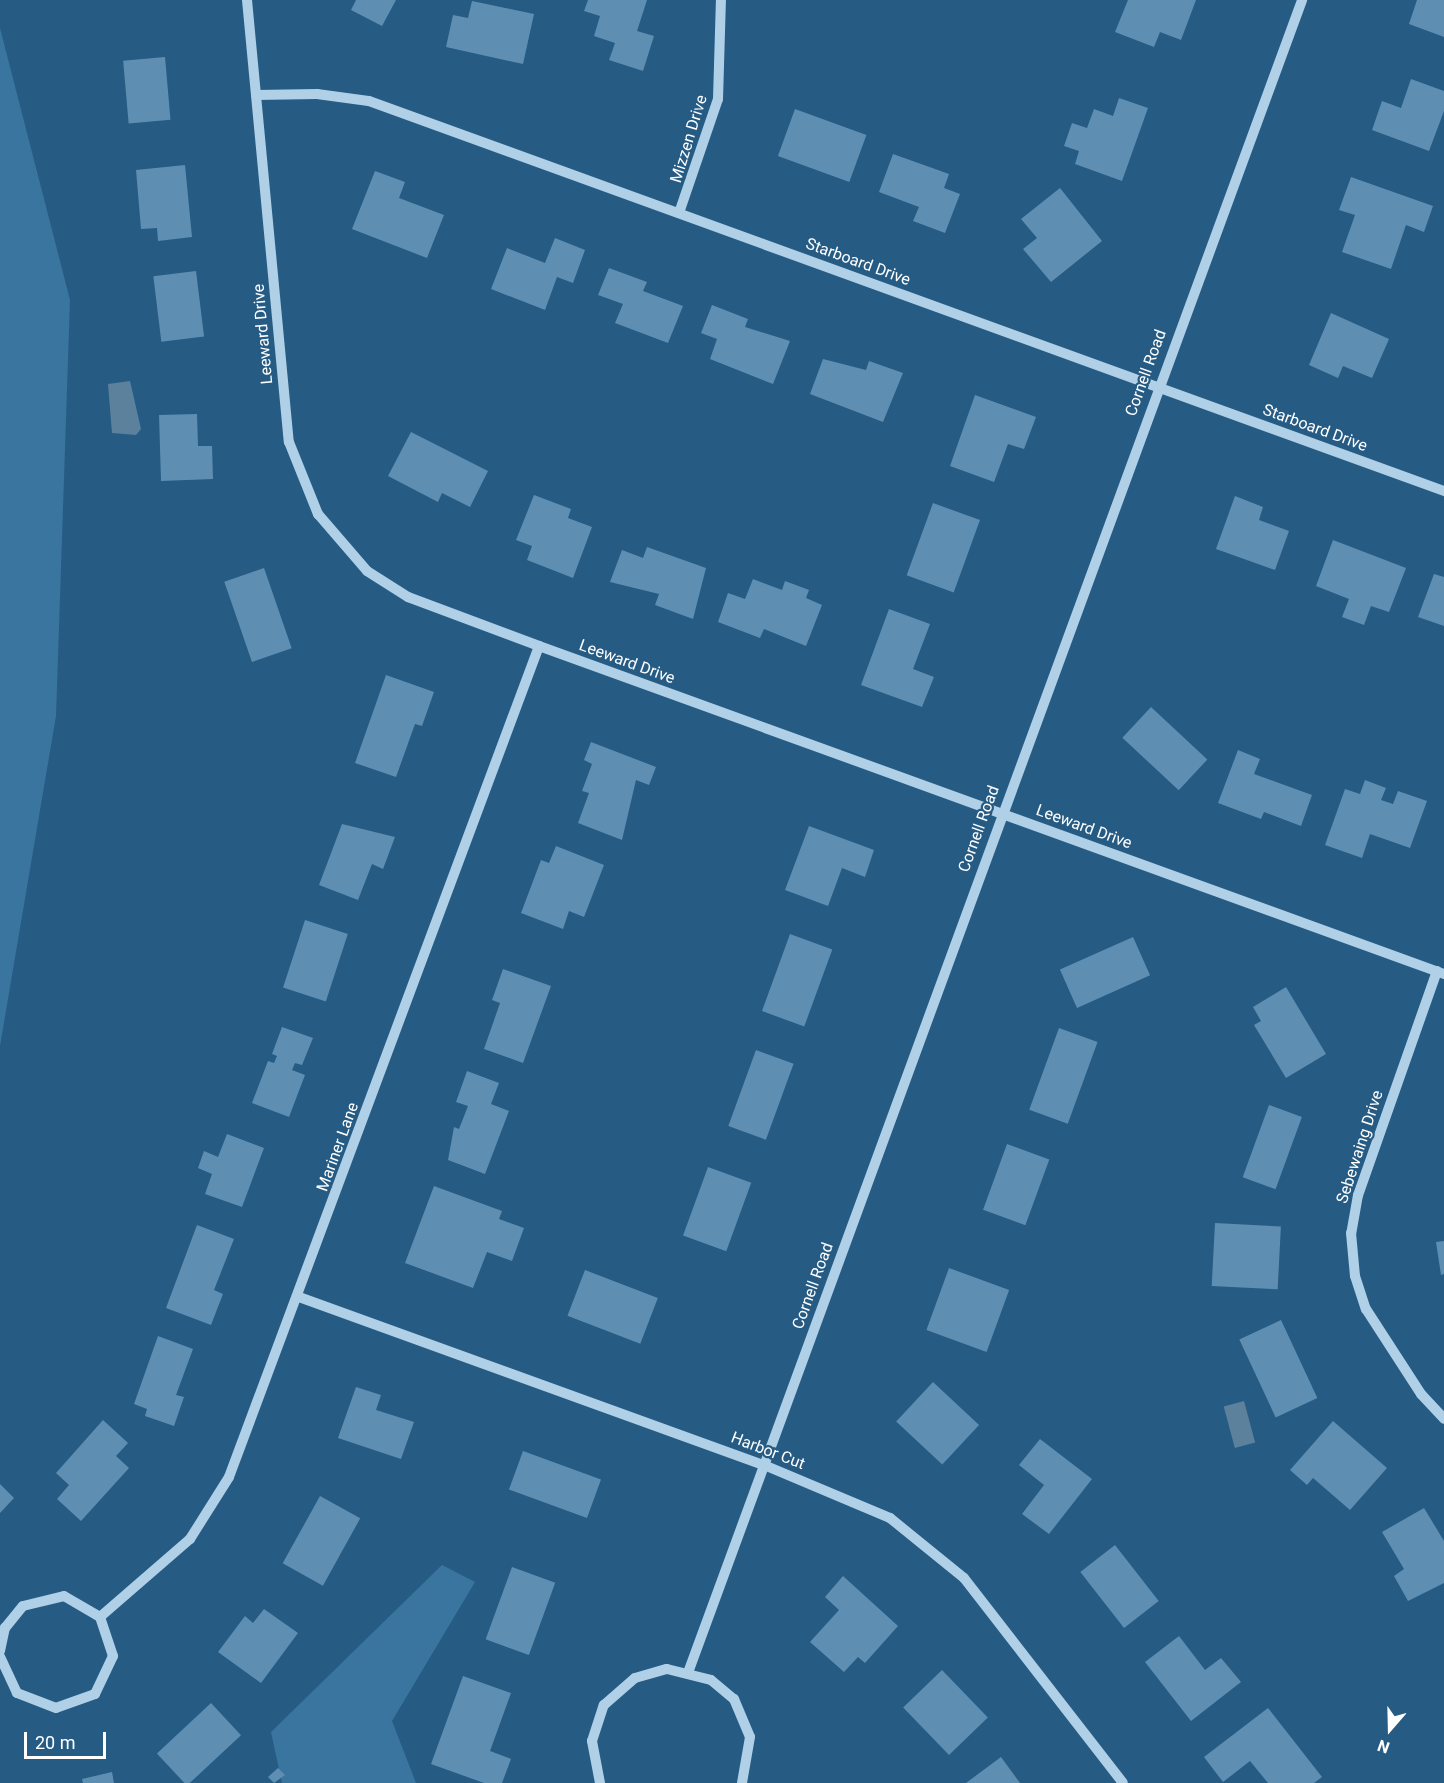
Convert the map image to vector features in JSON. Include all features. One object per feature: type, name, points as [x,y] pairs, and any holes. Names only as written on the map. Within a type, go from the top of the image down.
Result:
[{"type":"street","name":"Leeward Drive","points":[[247,0],[289,442],[305,492],[333,536],[387,585],[539,646],[1441,973]]},
{"type":"street","name":"Mizzen Drive","points":[[680,213],[718,99],[721,0]]},
{"type":"street","name":"Cornell Road","points":[[689,1670],[1157,387],[1302,0]]},
{"type":"street","name":"Starboard Drive","points":[[256,95],[317,94],[369,101],[1444,491]]},
{"type":"street","name":"Mariner Lane","points":[[100,1617],[162,1568],[212,1510],[300,1297],[539,646]]},
{"type":"street","name":"Sebewaing Drive","points":[[1441,973],[1358,1196],[1351,1233],[1355,1276],[1366,1309],[1421,1394],[1444,1419]]},
{"type":"street","name":"Harbor Cut","points":[[300,1297],[862,1502],[947,1562],[1123,1783]]},
{"type":"street","points":[[0,1651],[13,1615],[36,1599],[71,1598],[100,1617],[112,1642],[110,1670],[83,1702],[56,1708],[29,1701],[8,1682],[0,1656]]},
{"type":"street","points":[[600,1783],[592,1741],[610,1698],[645,1673],[689,1670],[725,1690],[741,1710],[750,1752],[742,1783]]},
{"type":"shaded area","points":[[0,28],[70,300],[56,716],[0,1046]]},
{"type":"shaded area","points":[[130,381],[141,429],[136,435],[112,433],[108,384]]},
{"type":"shaded area","points":[[1244,1401],[1255,1443],[1235,1448],[1224,1406]]},
{"type":"shaded area","points":[[442,1565],[475,1582],[392,1721],[416,1783],[282,1783],[271,1732]]},
{"type":"building","points":[[356,0],[396,0],[382,26],[351,10]]},
{"type":"building","points":[[588,0],[647,0],[637,31],[654,36],[643,71],[609,60],[615,43],[594,36],[600,16],[584,11]]},
{"type":"building","points":[[1128,0],[1196,0],[1181,40],[1160,32],[1154,47],[1115,32]]},
{"type":"building","points":[[1417,0],[1444,0],[1444,37],[1409,24]]},
{"type":"building","points":[[472,1],[534,14],[523,64],[446,47],[453,15],[468,18]]},
{"type":"building","points":[[165,57],[170,120],[129,123],[123,61]]},
{"type":"building","points":[[1411,79],[1444,91],[1444,111],[1429,151],[1372,130],[1382,101],[1401,108]]},
{"type":"building","points":[[1119,98],[1148,108],[1122,181],[1075,164],[1079,151],[1064,146],[1072,123],[1087,128],[1094,109],[1113,116]]},
{"type":"building","points":[[795,109],[866,135],[849,182],[778,156]]},
{"type":"building","points":[[893,154],[949,174],[944,188],[960,194],[945,233],[913,221],[919,207],[879,192]]},
{"type":"building","points":[[185,165],[192,237],[158,241],[157,228],[141,229],[136,170]]},
{"type":"building","points":[[375,171],[405,182],[399,198],[444,215],[427,258],[352,229]]},
{"type":"building","points":[[1351,177],[1433,206],[1424,232],[1406,225],[1391,269],[1342,252],[1355,215],[1339,210]]},
{"type":"building","points":[[1060,188],[1102,241],[1051,282],[1023,249],[1037,238],[1021,219]]},
{"type":"building","points":[[555,238],[585,250],[573,283],[557,277],[545,310],[491,289],[507,248],[545,263]]},
{"type":"building","points":[[609,268],[647,282],[643,291],[683,306],[668,343],[615,323],[623,304],[598,295]]},
{"type":"building","points":[[196,271],[204,337],[161,342],[153,276]]},
{"type":"building","points":[[712,305],[748,319],[745,327],[790,341],[773,384],[710,359],[717,339],[701,333]]},
{"type":"building","points":[[1331,313],[1389,339],[1372,378],[1343,366],[1338,378],[1309,365]]},
{"type":"building","points":[[823,359],[866,370],[869,361],[903,373],[883,422],[810,394]]},
{"type":"building","points":[[975,395],[1036,417],[1024,449],[1008,444],[994,482],[950,466]]},
{"type":"building","points":[[197,414],[198,446],[212,446],[213,479],[161,481],[159,415]]},
{"type":"building","points":[[411,432],[488,471],[470,507],[442,493],[438,502],[388,476]]},
{"type":"building","points":[[534,495],[571,509],[568,518],[592,527],[573,578],[527,560],[532,546],[516,540]]},
{"type":"building","points":[[1235,496],[1263,507],[1259,520],[1289,531],[1275,570],[1216,549]]},
{"type":"building","points":[[933,503],[980,520],[954,592],[907,575]]},
{"type":"building","points":[[1333,540],[1406,568],[1389,612],[1371,606],[1364,625],[1342,617],[1349,599],[1316,586]]},
{"type":"building","points":[[647,547],[706,568],[693,619],[655,605],[659,594],[610,582],[622,550],[643,558]]},
{"type":"building","points":[[264,568],[292,648],[252,662],[224,582]]},
{"type":"building","points":[[1434,574],[1444,577],[1444,626],[1418,617]]},
{"type":"building","points":[[753,579],[782,590],[785,581],[809,590],[806,598],[822,605],[806,646],[764,629],[760,638],[718,622],[728,593],[745,599]]},
{"type":"building","points":[[889,609],[930,624],[913,669],[934,677],[922,707],[861,685]]},
{"type":"building","points":[[386,675],[434,692],[422,726],[415,724],[396,777],[355,763]]},
{"type":"building","points":[[1151,707],[1207,760],[1179,790],[1122,738]]},
{"type":"building","points":[[591,742],[656,767],[649,785],[636,780],[622,840],[578,823],[589,793],[582,791],[592,764],[584,760]]},
{"type":"building","points":[[1238,750],[1260,759],[1254,774],[1312,795],[1301,826],[1264,812],[1261,819],[1218,803]]},
{"type":"building","points":[[1365,780],[1386,788],[1381,800],[1393,804],[1398,791],[1427,801],[1410,848],[1370,834],[1362,858],[1325,845],[1345,789],[1360,794]]},
{"type":"building","points":[[342,824],[395,837],[383,869],[372,864],[358,900],[319,885]]},
{"type":"building","points":[[809,826],[874,850],[865,877],[842,868],[828,906],[785,890]]},
{"type":"building","points":[[556,846],[604,865],[584,917],[569,911],[563,929],[521,913],[541,860],[549,863]]},
{"type":"building","points":[[305,920],[348,934],[326,1001],[283,988]]},
{"type":"building","points":[[790,934],[832,949],[804,1026],[762,1011]]},
{"type":"building","points":[[1133,937],[1150,975],[1077,1008],[1060,970]]},
{"type":"building","points":[[503,969],[551,986],[523,1063],[484,1049],[500,1003],[492,1000]]},
{"type":"building","points":[[1286,987],[1326,1054],[1286,1078],[1254,1025],[1261,1021],[1253,1007]]},
{"type":"building","points":[[282,1027],[313,1038],[302,1065],[295,1063],[292,1070],[305,1075],[289,1117],[252,1103],[268,1061],[274,1063],[277,1056],[272,1054]]},
{"type":"building","points":[[1059,1028],[1098,1042],[1068,1124],[1029,1110]]},
{"type":"building","points":[[756,1050],[794,1064],[766,1140],[728,1126]]},
{"type":"building","points":[[467,1071],[499,1083],[491,1104],[509,1111],[485,1174],[448,1160],[454,1127],[459,1129],[468,1106],[456,1102]]},
{"type":"building","points":[[1269,1105],[1302,1117],[1276,1189],[1243,1177]]},
{"type":"building","points":[[227,1134],[264,1148],[242,1207],[205,1194],[212,1174],[198,1168],[204,1151],[218,1157]]},
{"type":"building","points":[[1007,1144],[1049,1159],[1025,1225],[983,1210]]},
{"type":"building","points":[[708,1167],[751,1183],[726,1251],[683,1236]]},
{"type":"building","points":[[434,1186],[502,1211],[499,1219],[524,1228],[512,1261],[487,1252],[473,1288],[405,1263]]},
{"type":"building","points":[[1215,1223],[1281,1226],[1278,1289],[1212,1286]]},
{"type":"building","points":[[197,1225],[234,1239],[214,1290],[223,1294],[211,1325],[166,1308]]},
{"type":"building","points":[[1444,1241],[1444,1274],[1441,1275],[1436,1242]]},
{"type":"building","points":[[949,1268],[1009,1290],[987,1352],[926,1330]]},
{"type":"building","points":[[585,1270],[658,1298],[640,1344],[567,1316]]},
{"type":"building","points":[[1281,1320],[1317,1398],[1276,1417],[1239,1339]]},
{"type":"building","points":[[158,1336],[193,1349],[176,1395],[184,1397],[174,1426],[145,1416],[147,1409],[134,1404]]},
{"type":"building","points":[[933,1382],[979,1425],[942,1464],[896,1421]]},
{"type":"building","points":[[356,1387],[381,1395],[376,1410],[414,1422],[401,1459],[338,1438]]},
{"type":"building","points":[[103,1420],[128,1443],[116,1456],[129,1468],[81,1521],[57,1499],[69,1485],[56,1473]]},
{"type":"building","points":[[1333,1421],[1387,1468],[1350,1510],[1313,1478],[1307,1485],[1290,1470]]},
{"type":"building","points":[[1040,1439],[1092,1479],[1049,1534],[1022,1514],[1044,1485],[1019,1465]]},
{"type":"building","points":[[523,1451],[601,1479],[587,1518],[509,1490]]},
{"type":"building","points":[[0,1484],[14,1498],[0,1513]]},
{"type":"building","points":[[320,1496],[360,1518],[323,1586],[283,1563]]},
{"type":"building","points":[[1424,1508],[1444,1541],[1444,1583],[1408,1601],[1394,1576],[1404,1569],[1382,1532]]},
{"type":"building","points":[[1115,1545],[1159,1601],[1124,1628],[1080,1572]]},
{"type":"building","points":[[512,1567],[555,1583],[529,1655],[486,1639]]},
{"type":"building","points":[[843,1576],[898,1626],[865,1663],[858,1657],[844,1672],[810,1642],[839,1610],[825,1597]]},
{"type":"building","points":[[264,1609],[298,1633],[261,1683],[218,1652],[245,1616],[253,1623]]},
{"type":"building","points":[[1179,1636],[1205,1670],[1221,1658],[1241,1682],[1191,1721],[1145,1662]]},
{"type":"building","points":[[942,1670],[988,1717],[949,1755],[903,1708]]},
{"type":"building","points":[[463,1676],[511,1693],[490,1751],[511,1759],[502,1783],[484,1783],[431,1764]]},
{"type":"building","points":[[211,1703],[241,1735],[190,1783],[184,1783],[157,1753]]},
{"type":"building","points":[[1268,1708],[1322,1777],[1314,1783],[1268,1783],[1250,1761],[1223,1782],[1204,1757]]},
{"type":"building","points":[[1001,1757],[1020,1783],[966,1783]]},
{"type":"building","points":[[278,1768],[285,1775],[274,1783],[268,1777]]},
{"type":"building","points":[[112,1772],[114,1783],[83,1783],[82,1779]]}]
